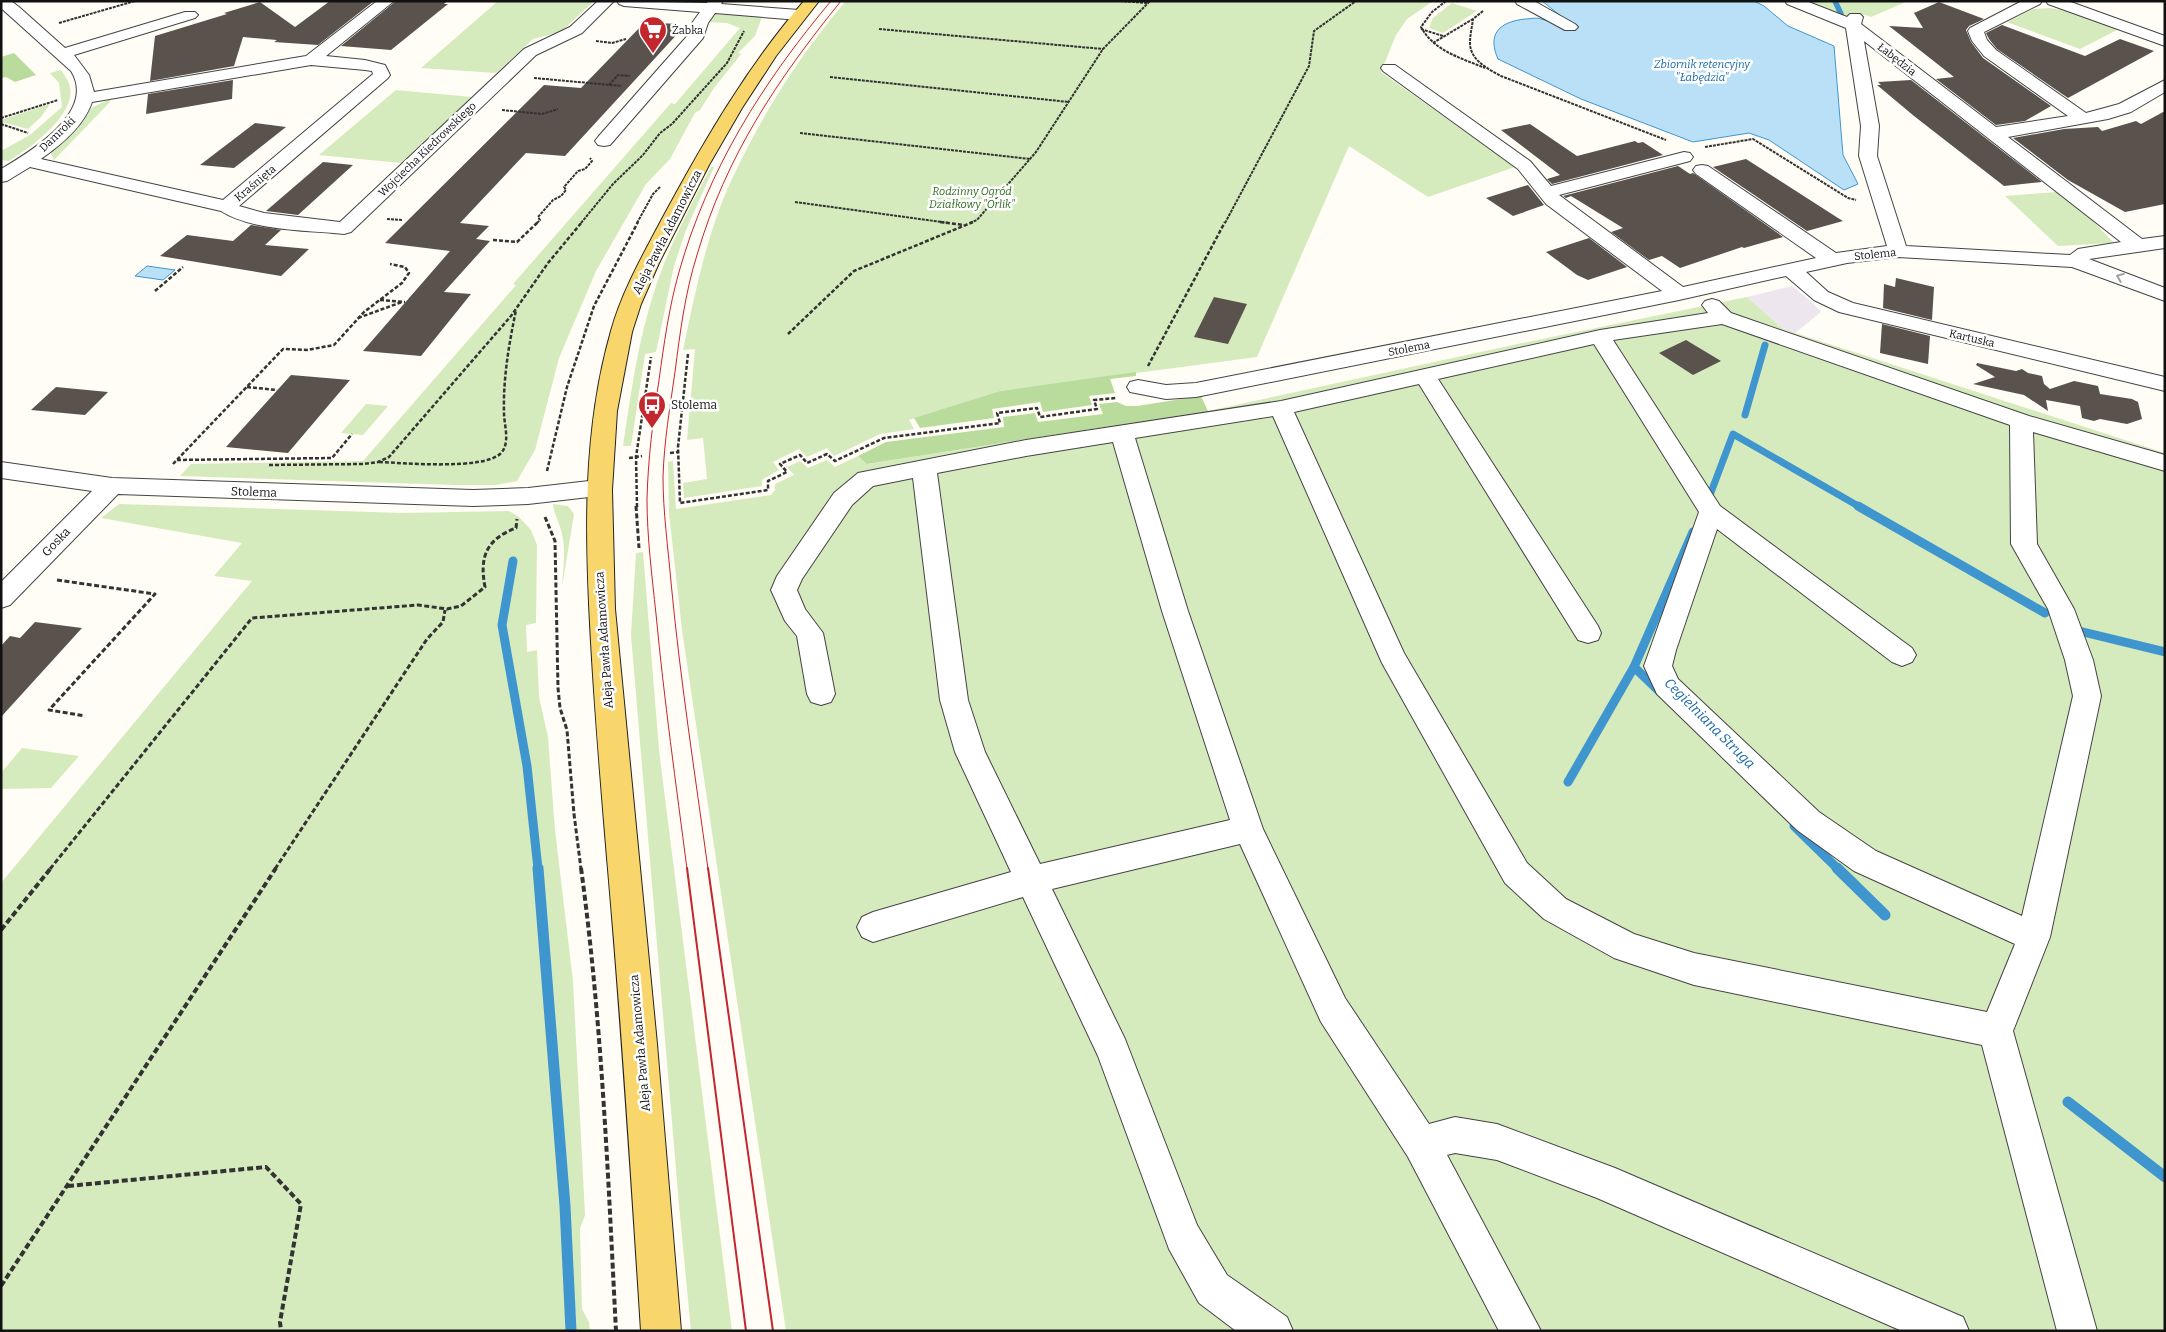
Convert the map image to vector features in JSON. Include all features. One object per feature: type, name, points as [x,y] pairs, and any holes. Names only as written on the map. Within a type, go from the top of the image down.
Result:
[{"type":"main road","name":"Aleja Pawła Adamowicza","points":[[661,1331],[641,1044],[610,715],[599,555],[598,488],[608,389],[622,328],[642,277],[695,175],[747,85],[799,15],[812,1]]},
{"type":"street","name":"Kraśnięta","points":[[311,60],[387,1]]},
{"type":"street","name":"Wojciecha Kiedrowskiego","points":[[227,207],[231,212],[252,217],[344,228],[530,52],[576,30],[607,1]]},
{"type":"street","points":[[624,1],[753,6],[799,15]]},
{"type":"street","points":[[1522,1],[1570,26]]},
{"type":"street","name":"Łabędzia","points":[[1792,1],[1854,20],[1993,133],[2137,245]]},
{"type":"street","points":[[2035,1],[1987,24],[1976,31],[1978,36],[1990,53],[2082,118]]},
{"type":"street","points":[[2052,1],[2165,42]]},
{"type":"street","points":[[1,2],[18,12],[72,64],[84,80],[87,88],[86,98]]},
{"type":"street","points":[[604,141],[698,35],[700,23],[713,5]]},
{"type":"street","points":[[62,54],[190,15]]},
{"type":"street","points":[[1854,20],[1870,126],[1868,156],[1898,251]]},
{"type":"street","name":"Kraśnięta","points":[[27,161],[227,207],[382,75],[379,68],[366,65],[311,60],[86,98]]},
{"type":"street","points":[[1389,68],[1524,165],[1553,200],[1679,294]]},
{"type":"street","points":[[1993,133],[2082,118],[2125,108],[2165,85]]},
{"type":"street","name":"Damroki","points":[[1,177],[43,150],[65,130],[75,118],[86,98]]},
{"type":"street","points":[[1547,193],[1678,150]]},
{"type":"street","points":[[1702,170],[1834,260]]},
{"type":"street","name":"Stolema","points":[[2075,260],[2085,253],[2165,242]]},
{"type":"street","name":"Stolema","points":[[1142,379],[1166,392],[1196,390],[1679,294],[1834,260],[1898,251],[2075,260],[2165,295]]},
{"type":"street","name":"Kartuska","points":[[1791,270],[1821,296],[1846,308],[2165,384]]},
{"type":"street","points":[[821,694],[810,634],[794,614],[784,590],[790,576],[843,499],[866,479],[924,467],[1281,408],[1718,311],[2021,421],[2165,463]]},
{"type":"street","points":[[1600,336],[1711,512],[1902,655]]},
{"type":"street","points":[[1424,375],[1588,633]]},
{"type":"street","points":[[1281,408],[1392,656],[1516,873],[1556,909],[1626,947],[1694,969],[1996,1031]]},
{"type":"street","points":[[2021,421],[2024,544],[2061,609],[2079,660],[2087,696],[2034,937],[1996,1031],[2077,1331]]},
{"type":"street","points":[[1122,434],[1175,611],[1248,829],[1333,1010],[1421,1144],[1521,1331]]},
{"type":"street","points":[[924,467],[954,700],[970,752],[1113,1051],[1182,1236],[1213,1289],[1273,1331]]},
{"type":"street","name":"Stolema","points":[[5,474],[112,486],[473,498],[528,496],[598,488]]},
{"type":"street","name":"Goska","points":[[1,598],[112,486]]},
{"type":"street","points":[[1711,512],[1662,650],[1658,666],[1667,686],[1808,822],[1865,861],[2034,937]]},
{"type":"street","points":[[873,927],[1032,880],[1248,829]]},
{"type":"street","points":[[1421,1144],[1455,1135],[1497,1142],[1602,1181],[1949,1331]]},
{"type":"path","points":[[50,25],[135,1]]},
{"type":"path","points":[[1120,1],[1149,2]]},
{"type":"path","points":[[1142,379],[1309,66],[1314,31],[1356,1]]},
{"type":"path","points":[[1421,29],[1432,12],[1446,1]]},
{"type":"path","points":[[788,334],[854,271],[977,220],[1030,159],[1103,49],[1149,2]]},
{"type":"path","points":[[1432,43],[1483,11]]},
{"type":"path","points":[[1432,12],[1438,14]]},
{"type":"path","points":[[1473,19],[1470,45],[1473,54],[1488,69]]},
{"type":"path","points":[[378,462],[389,457],[405,440],[517,307],[548,263],[613,184],[643,156],[660,133],[672,124],[727,63],[744,31],[742,26]]},
{"type":"path","points":[[1421,29],[1443,36]]},
{"type":"path","points":[[1421,29],[1426,38],[1432,43],[1501,76],[1678,150]]},
{"type":"path","points":[[879,30],[1103,49]]},
{"type":"path","points":[[594,41],[612,43],[626,39]]},
{"type":"path","points":[[528,77],[650,88]]},
{"type":"path","points":[[830,77],[1069,102]]},
{"type":"path","points":[[1,118],[58,100]]},
{"type":"path","points":[[472,107],[542,114],[558,109]]},
{"type":"path","points":[[1,124],[28,133]]},
{"type":"path","points":[[800,133],[1030,159]]},
{"type":"path","points":[[1700,148],[1753,139],[1848,198],[1885,210]]},
{"type":"path","points":[[493,240],[517,242],[540,220],[538,217],[552,200],[561,196],[566,190],[564,187],[578,171],[585,169],[592,161],[590,158],[604,141]]},
{"type":"path","points":[[795,202],[965,225]]},
{"type":"path","points":[[384,218],[402,220]]},
{"type":"path","points":[[173,465],[283,348],[306,350],[334,345],[358,319],[402,283],[409,273],[405,267],[390,264]]},
{"type":"path","points":[[155,290],[183,267]]},
{"type":"path","points":[[358,319],[403,302],[380,300]]},
{"type":"path","points":[[268,465],[474,462],[491,460],[500,455],[505,447],[503,397],[510,338],[517,307]]},
{"type":"path","points":[[688,354],[678,452],[680,503],[768,490],[768,481],[787,472],[780,464],[800,455],[808,463],[827,454],[835,461],[884,438],[1000,423],[997,413],[1038,408],[1040,417],[1097,409],[1094,400],[1111,398]]},
{"type":"path","points":[[638,548],[636,457],[651,358]]},
{"type":"path","points":[[246,387],[277,390]]},
{"type":"path","points":[[177,460],[332,458],[352,434]]},
{"type":"path","points":[[670,453],[678,452]]},
{"type":"path","points":[[543,512],[555,541],[558,688],[560,708],[567,730],[574,814],[592,948],[602,1058],[616,1331]]},
{"type":"path","points":[[1,930],[252,618],[418,605],[445,610],[463,605],[485,587],[482,577],[490,542],[497,536],[516,528],[517,518],[520,514]]},
{"type":"path","points":[[50,579],[155,594],[50,710],[86,716]]},
{"type":"path","points":[[1,1286],[416,655],[443,622],[445,610]]},
{"type":"path","points":[[68,1186],[266,1167],[301,1204],[280,1322],[281,1331]]},
{"type":"shaded area","points":[[1792,286],[1821,312],[1795,333],[1783,329],[1747,297]]},
{"type":"green space","points":[[498,1],[594,1],[561,32],[533,39],[496,73],[421,68]]},
{"type":"green space","name":"Rodzinny Ogród Działkowy \"Orlik\"","points":[[846,1],[1433,1],[1407,19],[1396,35],[1381,72],[1515,167],[1428,197],[1349,146],[1257,357],[1000,391],[909,420],[914,429],[880,434],[834,456],[827,448],[807,457],[799,449],[773,462],[779,470],[762,480],[762,486],[684,498],[683,483],[707,479],[703,438],[687,440],[695,349],[683,350],[692,307],[715,220],[732,179],[769,108],[797,64]]},
{"type":"green space","points":[[1804,1],[1908,1],[1871,17],[1866,15],[1838,15]]},
{"type":"green space","points":[[1452,3],[1477,11],[1443,33],[1429,28],[1433,18]]},
{"type":"green space","points":[[2050,8],[2068,11],[2119,29],[2080,49],[2007,22],[2033,9]]},
{"type":"green space","points":[[722,12],[762,17],[755,36],[738,53],[741,54],[714,88],[700,110],[695,113],[670,159],[646,184],[596,271],[559,358],[535,450],[517,481],[496,485],[456,485],[180,476],[191,464],[363,461],[516,285],[513,284],[671,103],[675,104],[740,28],[727,23],[707,22],[709,16]]},
{"type":"green space","points":[[14,53],[36,75],[15,82],[6,77],[1,78],[1,57]]},
{"type":"green space","points":[[61,70],[68,80],[70,98],[59,120],[39,140],[18,156],[9,161],[1,160],[1,151],[30,135],[62,107],[59,83],[50,73]]},
{"type":"green space","points":[[396,90],[472,97],[401,163],[319,155]]},
{"type":"green space","points":[[110,99],[110,102],[54,160],[51,154],[52,150],[93,107]]},
{"type":"green space","points":[[50,104],[41,117],[28,129],[1,122],[1,120]]},
{"type":"green space","points":[[711,167],[714,167],[686,230],[674,266],[656,352],[645,354],[631,446],[623,446],[632,386],[649,308],[673,242]]},
{"type":"green space","points":[[2056,192],[2093,221],[2114,243],[2058,246],[2005,196]]},
{"type":"green space","points":[[1747,297],[1783,329],[2165,453],[2165,1331],[786,1331],[682,630],[669,513],[668,462],[673,461],[676,509],[771,495],[775,490],[775,484],[794,475],[787,467],[800,461],[808,468],[827,460],[835,467],[858,456],[868,464],[1208,411]]},
{"type":"green space","points":[[1136,372],[1136,376],[1110,379],[1115,393],[1089,396],[1092,405],[1043,412],[1040,402],[992,409],[994,418],[920,428],[914,418],[1000,391]]},
{"type":"green space","points":[[1201,396],[1208,411],[867,464],[858,456],[886,442],[1004,427],[1003,417],[1035,413],[1038,422],[1103,414],[1099,404],[1117,402],[1126,406],[1137,406]]},
{"type":"green space","points":[[366,404],[388,406],[363,435],[341,433]]},
{"type":"green space","points":[[119,504],[402,513],[509,511],[519,517],[531,530],[537,545],[536,623],[526,625],[527,652],[537,650],[539,697],[548,737],[555,830],[573,981],[585,1215],[580,1229],[582,1309],[589,1322],[590,1331],[1,1331],[1,883],[252,581],[214,576],[242,543],[101,518]]},
{"type":"green space","points":[[553,504],[568,506],[574,514],[562,587],[564,547]]},
{"type":"green space","points":[[643,552],[659,750],[732,1331],[691,1331],[631,635],[636,553]]},
{"type":"green space","points":[[22,748],[79,756],[51,788],[1,789],[1,773]]},
{"type":"water","name":"Zbiornik retencyjny \"Łabędzia\"","points":[[1542,1],[1754,1],[1764,6],[1788,26],[1834,46],[1843,155],[1858,184],[1844,190],[1769,140],[1749,133],[1693,142],[1581,99],[1498,59],[1494,43],[1495,36],[1502,26],[1508,23],[1537,18],[1567,28],[1572,25]]},
{"type":"water","points":[[147,266],[175,270],[163,280],[135,276]]},
{"type":"building","points":[[330,1],[374,1],[318,45],[274,42],[277,40],[243,37],[234,66],[150,81],[155,36],[260,2],[295,27]]},
{"type":"building","points":[[396,1],[447,1],[444,4],[448,4],[391,50],[341,46]]},
{"type":"building","points":[[1939,2],[1984,19],[1969,26],[1966,30],[1971,42],[1983,58],[2051,106],[2025,121],[1996,125],[1936,79],[1954,77],[1889,26],[1923,28],[1914,13]]},
{"type":"building","points":[[645,22],[676,24],[672,29],[681,30],[565,156],[526,153],[460,223],[489,226],[476,239],[490,241],[444,292],[471,294],[421,356],[363,351],[450,251],[385,243],[544,85],[581,88]]},
{"type":"building","points":[[2002,25],[2085,56],[2120,39],[2154,51],[2068,98],[1997,49],[1986,33]]},
{"type":"building","points":[[233,80],[232,99],[146,114],[148,94]]},
{"type":"building","points":[[1911,80],[2042,182],[2004,186],[1877,85],[1881,85],[1878,82]]},
{"type":"building","points":[[2165,111],[2165,204],[2125,212],[2068,180],[2013,138],[2064,129],[2098,127],[2102,131],[2136,121],[2141,124]]},
{"type":"building","points":[[255,123],[286,127],[234,168],[200,165]]},
{"type":"building","points":[[1530,124],[1577,156],[1635,141],[1638,143],[1643,142],[1663,155],[1552,184],[1547,179],[1560,175],[1501,130]]},
{"type":"building","points":[[1746,159],[1843,221],[1807,231],[1713,167]]},
{"type":"building","points":[[323,162],[353,165],[298,215],[266,211]]},
{"type":"building","points":[[1678,166],[1690,174],[1693,173],[1783,237],[1742,247],[1680,268],[1662,256],[1649,260],[1611,232],[1623,228],[1571,196],[1566,198],[1563,196]]},
{"type":"building","points":[[1528,185],[1544,205],[1513,216],[1486,198]]},
{"type":"building","points":[[251,225],[281,230],[265,245],[309,249],[281,276],[160,256],[187,235],[233,241]]},
{"type":"building","points":[[1589,238],[1627,267],[1588,280],[1577,275],[1546,252]]},
{"type":"building","points":[[1896,278],[1934,287],[1932,320],[1883,308],[1884,284],[1895,287]]},
{"type":"building","points":[[1214,297],[1247,304],[1228,344],[1194,337]]},
{"type":"building","points":[[1882,324],[1930,336],[1928,364],[1880,353]]},
{"type":"building","points":[[1686,340],[1721,361],[1693,375],[1659,353]]},
{"type":"building","points":[[1977,363],[2016,371],[2022,369],[2028,373],[2042,376],[2044,384],[2050,389],[2074,381],[2098,386],[2100,394],[2132,399],[2138,402],[2142,419],[2127,424],[2100,419],[2094,421],[2082,418],[2080,406],[2046,400],[2048,411],[2024,395],[1973,384],[1995,377],[1976,365]]},
{"type":"building","points":[[291,375],[350,380],[288,453],[226,447]]},
{"type":"building","points":[[56,387],[108,392],[85,415],[31,410]]},
{"type":"building","points":[[35,622],[82,628],[1,717],[1,646],[10,636],[20,638]]},
{"type":"waterway","name":"Cegielniana Struga","points":[[1835,1],[1841,14]]},
{"type":"waterway","name":"Cegielniana Struga","points":[[1745,415],[1765,345]]},
{"type":"waterway","points":[[1710,495],[1733,434],[1860,507]]},
{"type":"waterway","points":[[1858,506],[2045,613]]},
{"type":"waterway","name":"Cegielniana Struga","points":[[1634,667],[1693,532]]},
{"type":"waterway","points":[[513,561],[502,625],[527,766],[538,869]]},
{"type":"waterway","points":[[2079,631],[2165,652]]},
{"type":"waterway","points":[[1568,782],[1634,667]]},
{"type":"waterway","name":"Cegielniana Struga","points":[[1634,667],[1661,693]]},
{"type":"waterway","name":"Cegielniana Struga","points":[[1794,826],[1838,869]]},
{"type":"waterway","points":[[538,868],[565,1206],[571,1331]]},
{"type":"waterway","name":"Cegielniana Struga","points":[[1837,868],[1885,915]]},
{"type":"waterway","name":"Cegielniana Struga","points":[[2068,1102],[2165,1177]]},
{"type":"tram line","points":[[687,869],[670,742],[647,513],[651,440],[667,326],[675,285],[691,234],[722,162],[740,128],[761,95],[806,32],[831,1]]},
{"type":"tram line","points":[[708,869],[679,654],[664,503],[665,451],[681,328],[689,284],[697,255],[709,219],[738,152],[775,90],[841,1]]},
{"type":"tram line","points":[[687,868],[746,1331]]},
{"type":"tram line","points":[[708,868],[773,1331]]},
{"type":"place","name":"Żabka","points":[[653,54]]},
{"type":"place","name":"Stolema","points":[[652,429]]}]
